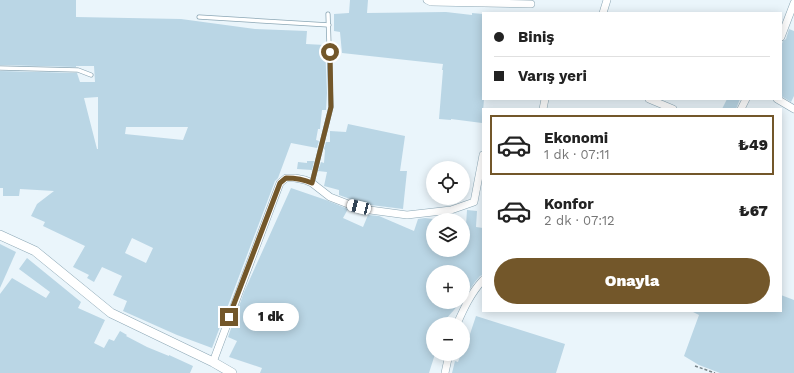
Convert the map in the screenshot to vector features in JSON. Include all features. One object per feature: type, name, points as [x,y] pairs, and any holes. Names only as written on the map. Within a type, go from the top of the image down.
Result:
[{"type":"street","points":[[427,0],[432,2],[531,4]]},
{"type":"street","points":[[603,12],[607,0]]},
{"type":"street","points":[[782,34],[794,3]]},
{"type":"street","points":[[651,100],[671,108]]},
{"type":"street","points":[[779,100],[794,109]]},
{"type":"street","points":[[213,362],[280,183],[286,178],[305,180],[312,183],[330,197],[348,204],[370,210],[406,215],[451,210],[474,202],[482,159]]},
{"type":"street","points":[[0,235],[35,251],[111,313],[213,362],[232,373]]},
{"type":"street","points":[[460,317],[475,289],[482,281]]},
{"type":"street","points":[[445,373],[447,361]]},
{"type":"lane","points":[[312,183],[331,107],[328,14]]},
{"type":"lane","points":[[199,17],[329,25]]},
{"type":"lane","points":[[0,68],[78,70],[91,75]]},
{"type":"path","points":[[695,366],[715,373]]},
{"type":"building","points":[[0,0],[76,0],[76,17],[181,19],[255,29],[307,31],[306,44],[325,45],[327,93],[326,110],[322,110],[320,129],[318,129],[316,140],[319,141],[317,148],[291,143],[278,178],[275,181],[212,348],[177,335],[123,311],[127,301],[113,295],[122,276],[102,267],[94,282],[87,278],[89,275],[73,267],[85,246],[43,226],[45,222],[31,216],[37,204],[54,191],[20,189],[19,196],[3,196],[3,188],[0,188],[0,71],[77,73],[80,82],[95,82],[94,66],[0,65]],"holes":[[[98,97],[98,149],[97,149],[84,98]],[[126,127],[188,127],[183,140],[125,134]],[[132,238],[153,248],[146,263],[125,253]]]},
{"type":"building","points":[[350,0],[368,0],[367,13],[446,12],[472,15],[472,13],[482,14],[482,100],[484,100],[483,108],[482,108],[482,123],[439,119],[443,64],[342,53],[340,32],[334,31],[334,14],[349,13]]},
{"type":"building","points":[[789,29],[794,31],[794,96],[791,102],[782,97],[782,44],[786,39]]},
{"type":"building","points":[[726,100],[740,100],[736,108],[722,108]]},
{"type":"building","points":[[348,124],[405,136],[400,171],[407,171],[403,209],[371,205],[350,199],[339,195],[339,190],[324,186],[327,172],[318,171],[321,162],[324,163],[324,149],[326,142],[330,142],[330,131],[346,132]]},
{"type":"building","points":[[307,161],[314,161],[312,170],[297,169],[298,162],[307,163]]},
{"type":"building","points":[[291,188],[348,209],[343,218],[363,227],[368,215],[379,216],[414,231],[418,219],[426,218],[426,257],[470,257],[470,213],[467,213],[467,210],[477,211],[476,227],[482,228],[482,275],[470,289],[470,265],[426,265],[426,309],[455,309],[448,317],[426,317],[426,361],[433,361],[429,373],[260,373],[262,368],[229,357],[237,341],[228,337],[244,292]]},
{"type":"building","points":[[0,244],[16,252],[0,288]]},
{"type":"building","points":[[27,258],[81,302],[78,308],[105,320],[94,343],[104,348],[109,339],[114,341],[120,331],[127,335],[126,336],[147,347],[193,366],[190,373],[0,373],[0,294],[12,278],[46,298],[50,292],[19,269]]},
{"type":"building","points":[[782,295],[794,300],[794,373],[720,373],[699,365],[684,356],[699,315],[693,312],[782,312]]},
{"type":"building","points":[[476,316],[565,344],[556,373],[452,373],[455,361],[470,361],[470,334]]},
{"type":"route","points":[[229,317],[280,183],[286,178],[295,178],[312,183],[331,107],[330,52]]}]
